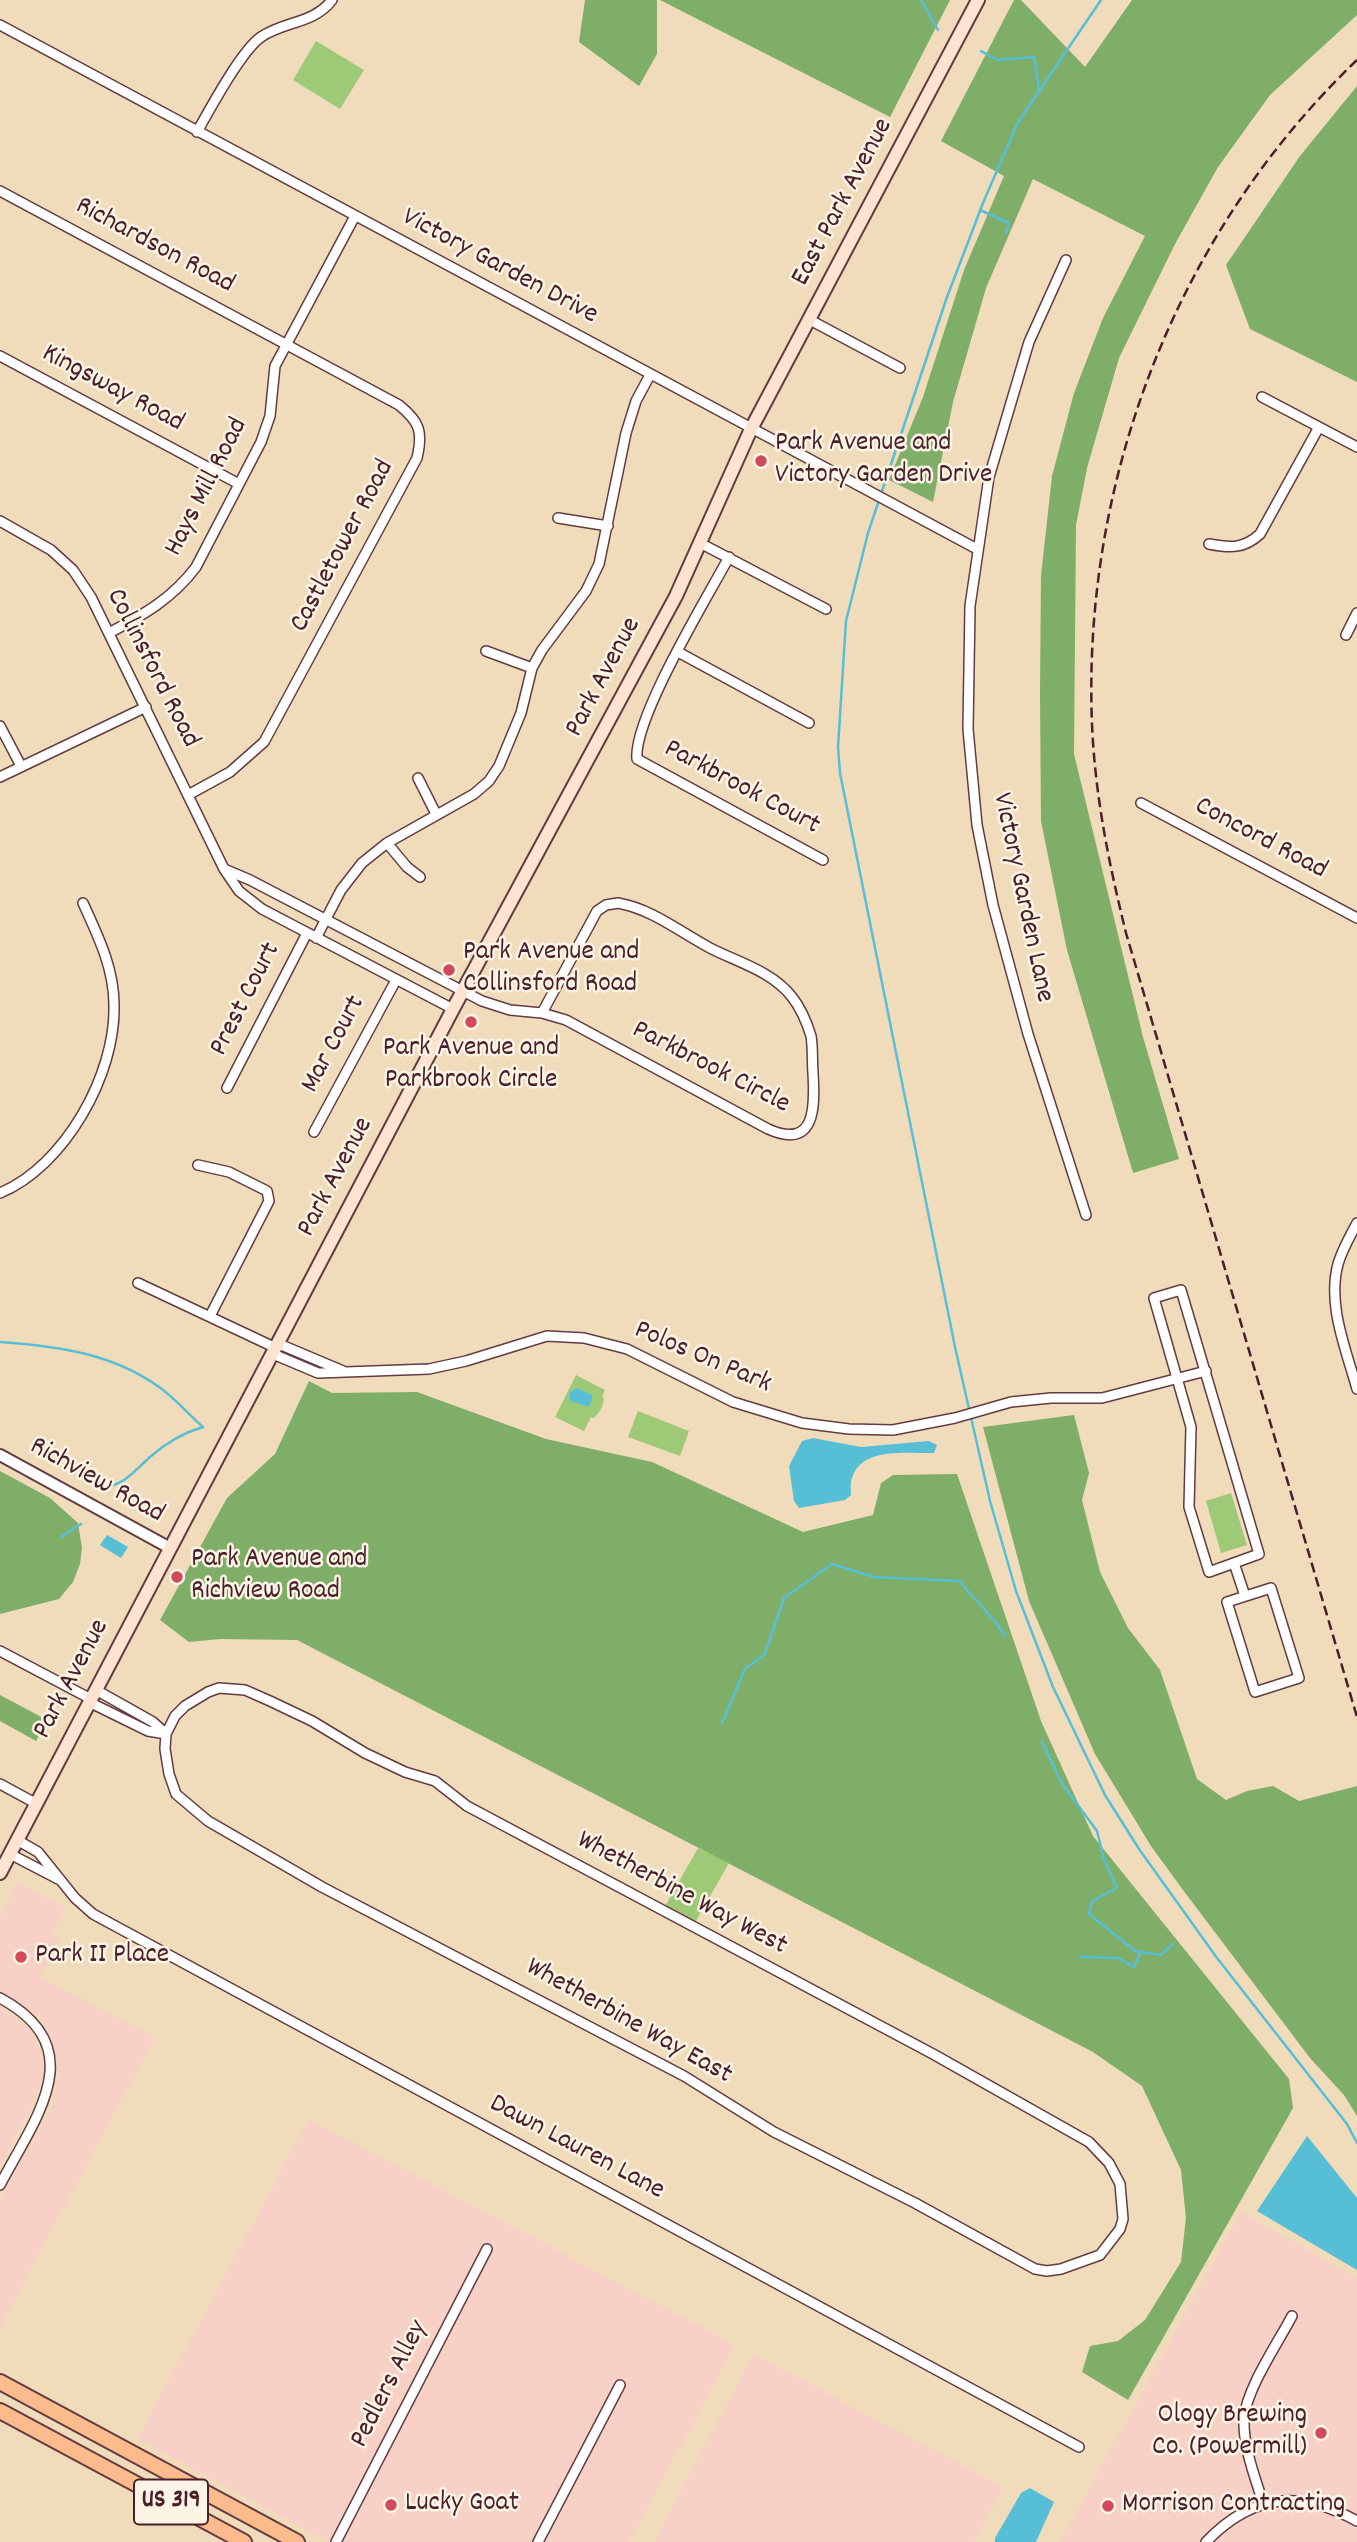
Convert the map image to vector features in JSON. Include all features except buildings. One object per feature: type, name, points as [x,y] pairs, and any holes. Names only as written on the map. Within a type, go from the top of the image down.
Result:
[{"type":"main road","name":"East Park Avenue","points":[[751,429],[978,0]]},
{"type":"main road","name":"Park Avenue","points":[[0,1873],[453,1009],[676,596],[751,429]]},
{"type":"main road","name":"US 319","points":[[0,2382],[297,2542]]},
{"type":"main road","name":"US 319","points":[[0,2411],[244,2542]]},
{"type":"main road","points":[[97,2463],[109,2441]]},
{"type":"street","points":[[197,132],[251,46],[266,34],[317,15],[332,0]]},
{"type":"street","name":"Victory Garden Drive","points":[[0,25],[977,549]]},
{"type":"street","name":"Richardson Road","points":[[0,191],[287,344]]},
{"type":"street","name":"Hays Mill Road","points":[[109,633],[152,609],[186,581],[196,567],[261,442],[270,416],[275,366],[355,216]]},
{"type":"street","name":"Victory Garden Lane","points":[[1066,260],[1030,342],[1013,390],[989,477],[970,606],[968,729],[977,825],[993,905],[1028,1034],[1086,1215]]},
{"type":"street","points":[[810,320],[900,368]]},
{"type":"street","name":"Castletower Road","points":[[188,795],[230,772],[264,742],[417,458],[421,442],[419,427],[411,414],[399,405],[287,344]]},
{"type":"street","name":"Kingsway Road","points":[[0,356],[239,484]]},
{"type":"street","points":[[316,938],[352,873],[387,843],[474,794],[489,782],[499,766],[521,713],[532,668],[542,650],[586,591],[599,565],[626,433],[636,401],[650,375]]},
{"type":"street","points":[[1262,397],[1357,447]]},
{"type":"street","points":[[1209,544],[1238,547],[1250,543],[1260,534],[1319,427]]},
{"type":"street","points":[[558,518],[608,526]]},
{"type":"street","name":"Collinsford Road","points":[[0,521],[51,551],[73,570],[91,597],[224,869],[239,891],[261,909],[453,1009]]},
{"type":"street","points":[[700,542],[826,609]]},
{"type":"street","points":[[729,557],[678,652],[809,723]]},
{"type":"street","points":[[1346,635],[1357,613]]},
{"type":"street","points":[[486,651],[532,668]]},
{"type":"street","name":"Parkbrook Court","points":[[678,652],[656,692],[641,733],[637,759],[823,860]]},
{"type":"street","points":[[0,777],[146,707]]},
{"type":"street","points":[[0,726],[21,766]]},
{"type":"street","points":[[418,778],[436,814]]},
{"type":"street","name":"Concord Road","points":[[1141,803],[1357,918]]},
{"type":"street","points":[[387,843],[407,867],[421,877]]},
{"type":"street","points":[[224,869],[463,991]]},
{"type":"street","points":[[0,1193],[21,1182],[54,1154],[75,1126],[105,1064],[112,1035],[114,1005],[111,978],[104,948],[83,903]]},
{"type":"street","name":"Parkbrook Circle","points":[[463,991],[482,1001],[510,1010],[542,1013],[566,1020],[775,1132],[798,1133],[804,1130],[811,1119],[815,1102],[811,1036],[791,996],[776,981],[755,969],[724,956],[656,916],[629,905],[606,905],[597,911],[542,1013]]},
{"type":"street","name":"Prest Court","points":[[227,1088],[307,933]]},
{"type":"street","points":[[345,953],[355,936]]},
{"type":"street","name":"Mar Court","points":[[314,1132],[396,980]]},
{"type":"street","points":[[198,1165],[229,1172],[267,1191],[270,1201],[210,1316]]},
{"type":"street","points":[[1357,1223],[1338,1265],[1335,1289],[1337,1318],[1357,1389]]},
{"type":"street","name":"Polos On Park","points":[[138,1283],[276,1349],[345,1372],[429,1369],[459,1363],[540,1338],[584,1338],[627,1349],[733,1402],[803,1423],[849,1429],[893,1430],[1033,1399],[1102,1398],[1206,1371]]},
{"type":"street","points":[[1181,1290],[1206,1371],[1259,1555],[1209,1572],[1189,1507],[1191,1427],[1154,1298],[1181,1290]]},
{"type":"street","name":"Richview Road","points":[[0,1455],[170,1548]]},
{"type":"street","points":[[1234,1563],[1245,1596]]},
{"type":"street","points":[[1271,1588],[1300,1678],[1255,1692],[1227,1602],[1245,1596],[1271,1588]]},
{"type":"street","points":[[0,1651],[92,1697],[153,1722],[166,1734]]},
{"type":"street","name":"Whetherbine Way West","points":[[166,1734],[176,1716],[194,1700],[219,1688],[237,1688],[312,1721],[387,1763],[435,1781],[467,1806],[933,2054],[1089,2142],[1109,2162],[1120,2184],[1123,2219],[1117,2236]]},
{"type":"street","points":[[92,1697],[148,1731],[166,1734]]},
{"type":"street","name":"Whetherbine Way East","points":[[166,1734],[165,1749],[169,1774],[176,1794],[208,1821],[322,1887],[684,2076],[774,2132],[893,2191],[1035,2269],[1047,2271],[1088,2261],[1100,2255],[1117,2236]]},
{"type":"street","points":[[0,1784],[37,1804]]},
{"type":"street","name":"Dawn Lauren Lane","points":[[17,1840],[37,1852],[75,1898],[93,1914],[1079,2447]]},
{"type":"street","name":"Dawn Lauren Lane","points":[[10,1854],[60,1880]]},
{"type":"street","points":[[0,1998],[19,2009],[38,2027],[48,2056],[51,2080],[41,2106],[0,2185]]},
{"type":"street","name":"Pedlers Alley","points":[[336,2542],[488,2249]]},
{"type":"street","points":[[1264,2504],[1249,2454],[1244,2417],[1249,2396],[1292,2316]]},
{"type":"street","points":[[538,2542],[620,2385]]},
{"type":"street","points":[[1206,2542],[1222,2525],[1239,2513],[1264,2504],[1292,2500],[1335,2510],[1357,2521]]},
{"type":"shaded area","points":[[18,1883],[66,1908],[52,1934],[60,1938],[40,1977],[155,2037],[0,2327],[0,2200],[51,2108],[58,2081],[57,2061],[41,2018],[0,1991],[0,1918]]},
{"type":"shaded area","points":[[0,2006],[32,2030],[44,2063],[42,2082],[0,2166]]},
{"type":"shaded area","points":[[309,2119],[735,2345],[629,2542],[329,2542],[137,2439]]},
{"type":"shaded area","points":[[1241,2212],[1357,2278],[1357,2542],[1060,2542]]},
{"type":"shaded area","points":[[753,2354],[1003,2487],[973,2542],[654,2542]]},
{"type":"green space","points":[[585,0],[657,0],[657,54],[639,86],[579,42]]},
{"type":"green space","points":[[660,0],[950,0],[890,117]]},
{"type":"green space","points":[[1014,0],[1021,0],[1085,67],[1132,0],[1357,0],[1357,15],[1270,95],[1218,167],[1175,244],[1119,358],[1087,468],[1076,525],[1074,754],[1143,1037],[1179,1159],[1133,1173],[1067,950],[1041,821],[1041,576],[1052,476],[1074,393],[1103,318],[1145,236],[1033,179],[986,288],[953,402],[933,502],[889,480],[923,397],[964,270],[1004,176],[941,141]]},
{"type":"green space","points":[[316,41],[364,70],[340,109],[293,80]]},
{"type":"green space","points":[[1357,86],[1357,382],[1250,329],[1226,265],[1300,156]]},
{"type":"green space","points":[[576,1375],[605,1390],[601,1409],[594,1418],[591,1417],[584,1431],[555,1417]]},
{"type":"green space","points":[[309,1381],[332,1393],[417,1392],[546,1439],[652,1462],[803,1532],[873,1515],[881,1483],[893,1475],[957,1474],[1041,1721],[1093,1836],[1289,2079],[1293,2108],[1128,2400],[1082,2372],[1090,2346],[1118,2341],[1145,2320],[1181,2262],[1186,2218],[1181,2170],[1142,2086],[1093,2052],[297,1640],[220,1639],[189,1642],[160,1620],[227,1498],[275,1454]]},
{"type":"green space","points":[[638,1411],[689,1431],[680,1456],[628,1437]]},
{"type":"green space","points":[[1074,1415],[1089,1473],[1082,1500],[1100,1572],[1128,1628],[1160,1670],[1197,1779],[1226,1800],[1247,1791],[1273,1786],[1299,1801],[1357,1786],[1357,2116],[1344,2095],[1310,2058],[1151,1846],[1095,1754],[1029,1601],[983,1427]]},
{"type":"green space","points":[[0,1471],[50,1498],[78,1523],[82,1548],[80,1564],[73,1582],[59,1599],[0,1614]]},
{"type":"green space","points":[[1231,1493],[1247,1545],[1221,1553],[1206,1501]]},
{"type":"green space","points":[[0,1695],[47,1720],[36,1741],[0,1721]]},
{"type":"green space","points":[[698,1848],[729,1863],[693,1926],[663,1910]]},
{"type":"water","points":[[577,1388],[592,1395],[588,1407],[570,1401],[570,1392]]},
{"type":"water","points":[[813,1438],[861,1447],[929,1441],[937,1445],[934,1453],[875,1456],[857,1468],[852,1478],[851,1495],[845,1500],[799,1508],[794,1501],[789,1466],[802,1441]]},
{"type":"water","points":[[107,1535],[128,1547],[121,1558],[100,1545]]},
{"type":"water","points":[[1307,2136],[1357,2198],[1357,2270],[1257,2211]]},
{"type":"water","points":[[1030,2488],[1054,2502],[1036,2542],[995,2542],[1021,2493]]},
{"type":"waterway","points":[[921,0],[938,30]]},
{"type":"waterway","points":[[1101,0],[1018,122],[947,297],[868,533],[846,621],[838,747],[840,773],[955,1347],[990,1501],[1016,1591],[1053,1687],[1105,1795],[1139,1849],[1217,1958],[1347,2124],[1357,2143]]},
{"type":"waterway","points":[[981,51],[997,60],[1034,57],[1039,89]]},
{"type":"waterway","points":[[980,210],[1009,223],[1006,233]]},
{"type":"waterway","points":[[0,1342],[63,1349],[122,1366],[165,1391],[203,1427]]},
{"type":"waterway","points":[[104,1487],[124,1480],[175,1439],[203,1427]]},
{"type":"waterway","points":[[61,1537],[81,1524]]},
{"type":"waterway","points":[[722,1723],[745,1669],[765,1654],[784,1598],[832,1564],[874,1577],[959,1581],[1005,1636]]},
{"type":"waterway","points":[[1042,1742],[1063,1785],[1097,1831],[1104,1859],[1117,1888],[1092,1901],[1089,1914],[1135,1951],[1161,1955],[1173,1944]]},
{"type":"waterway","points":[[1081,1957],[1118,1958],[1134,1967],[1141,1951]]},
{"type":"railway","points":[[1357,60],[1294,128],[1239,201],[1192,280],[1154,364],[1124,451],[1104,541],[1093,632],[1092,724],[1104,830],[1126,933],[1357,1717]]},
{"type":"place","name":"Park Avenue and Victory Garden Drive","points":[[761,461]]},
{"type":"place","name":"Park Avenue and Collinsford Road","points":[[449,970]]},
{"type":"place","name":"Park Avenue and Parkbrook Circle","points":[[471,1022]]},
{"type":"place","name":"Park Avenue and Richview Road","points":[[177,1577]]},
{"type":"place","name":"Park II Place","points":[[21,1957]]},
{"type":"place","name":"Ology Brewing Co. (Powermill)","points":[[1321,2433]]},
{"type":"place","name":"Lucky Goat","points":[[391,2505]]},
{"type":"place","name":"Morrison Contracting","points":[[1108,2506]]}]
